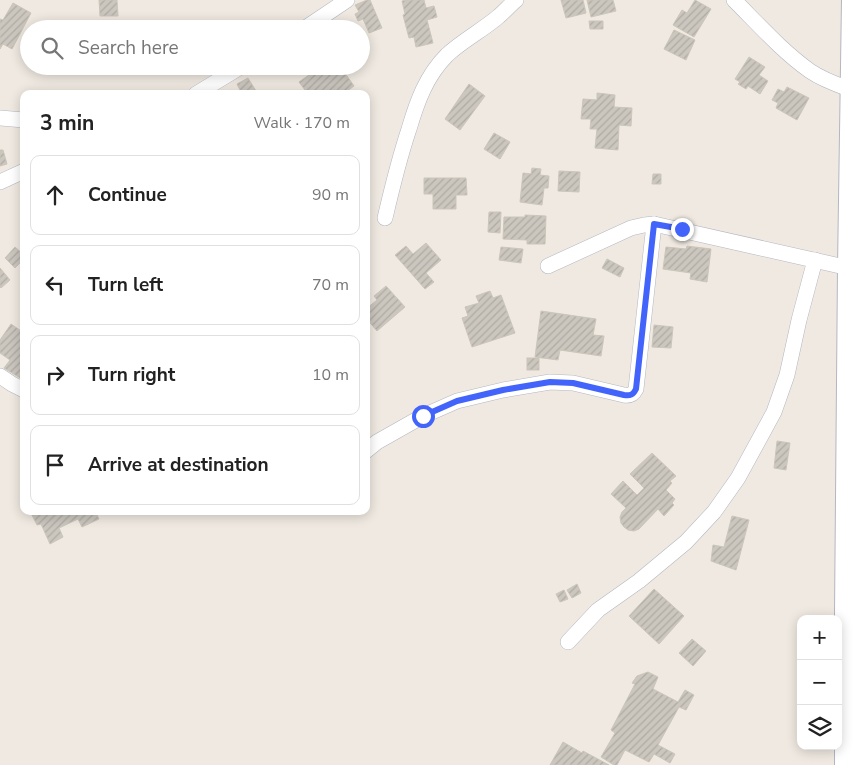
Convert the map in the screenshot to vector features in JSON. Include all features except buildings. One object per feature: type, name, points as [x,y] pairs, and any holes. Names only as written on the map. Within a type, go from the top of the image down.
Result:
[{"type":"main road","points":[[850,764],[852,543],[848,268],[854,79],[853,0]]},
{"type":"street","points":[[317,20],[347,0]]},
{"type":"street","points":[[385,218],[398,162],[422,90],[430,76],[446,56],[516,0]]},
{"type":"street","points":[[734,0],[781,48],[811,72],[830,82],[854,79]]},
{"type":"street","points":[[203,90],[227,75]]},
{"type":"street","points":[[0,118],[20,120]]},
{"type":"street","points":[[0,182],[20,173]]},
{"type":"street","points":[[548,266],[631,228],[654,224],[848,268]]},
{"type":"street","points":[[370,447],[423,416],[457,401],[503,390],[550,382],[573,383],[629,396],[633,394],[636,389],[654,224]]},
{"type":"street","points":[[568,642],[598,610],[639,581],[686,542],[714,512],[738,478],[774,412],[787,375],[798,320],[815,260]]},
{"type":"street","points":[[0,376],[20,388]]},
{"type":"route","points":[[423,416],[457,401],[503,390],[550,382],[573,383],[629,396],[633,394],[636,389],[654,224],[682,229]]}]
